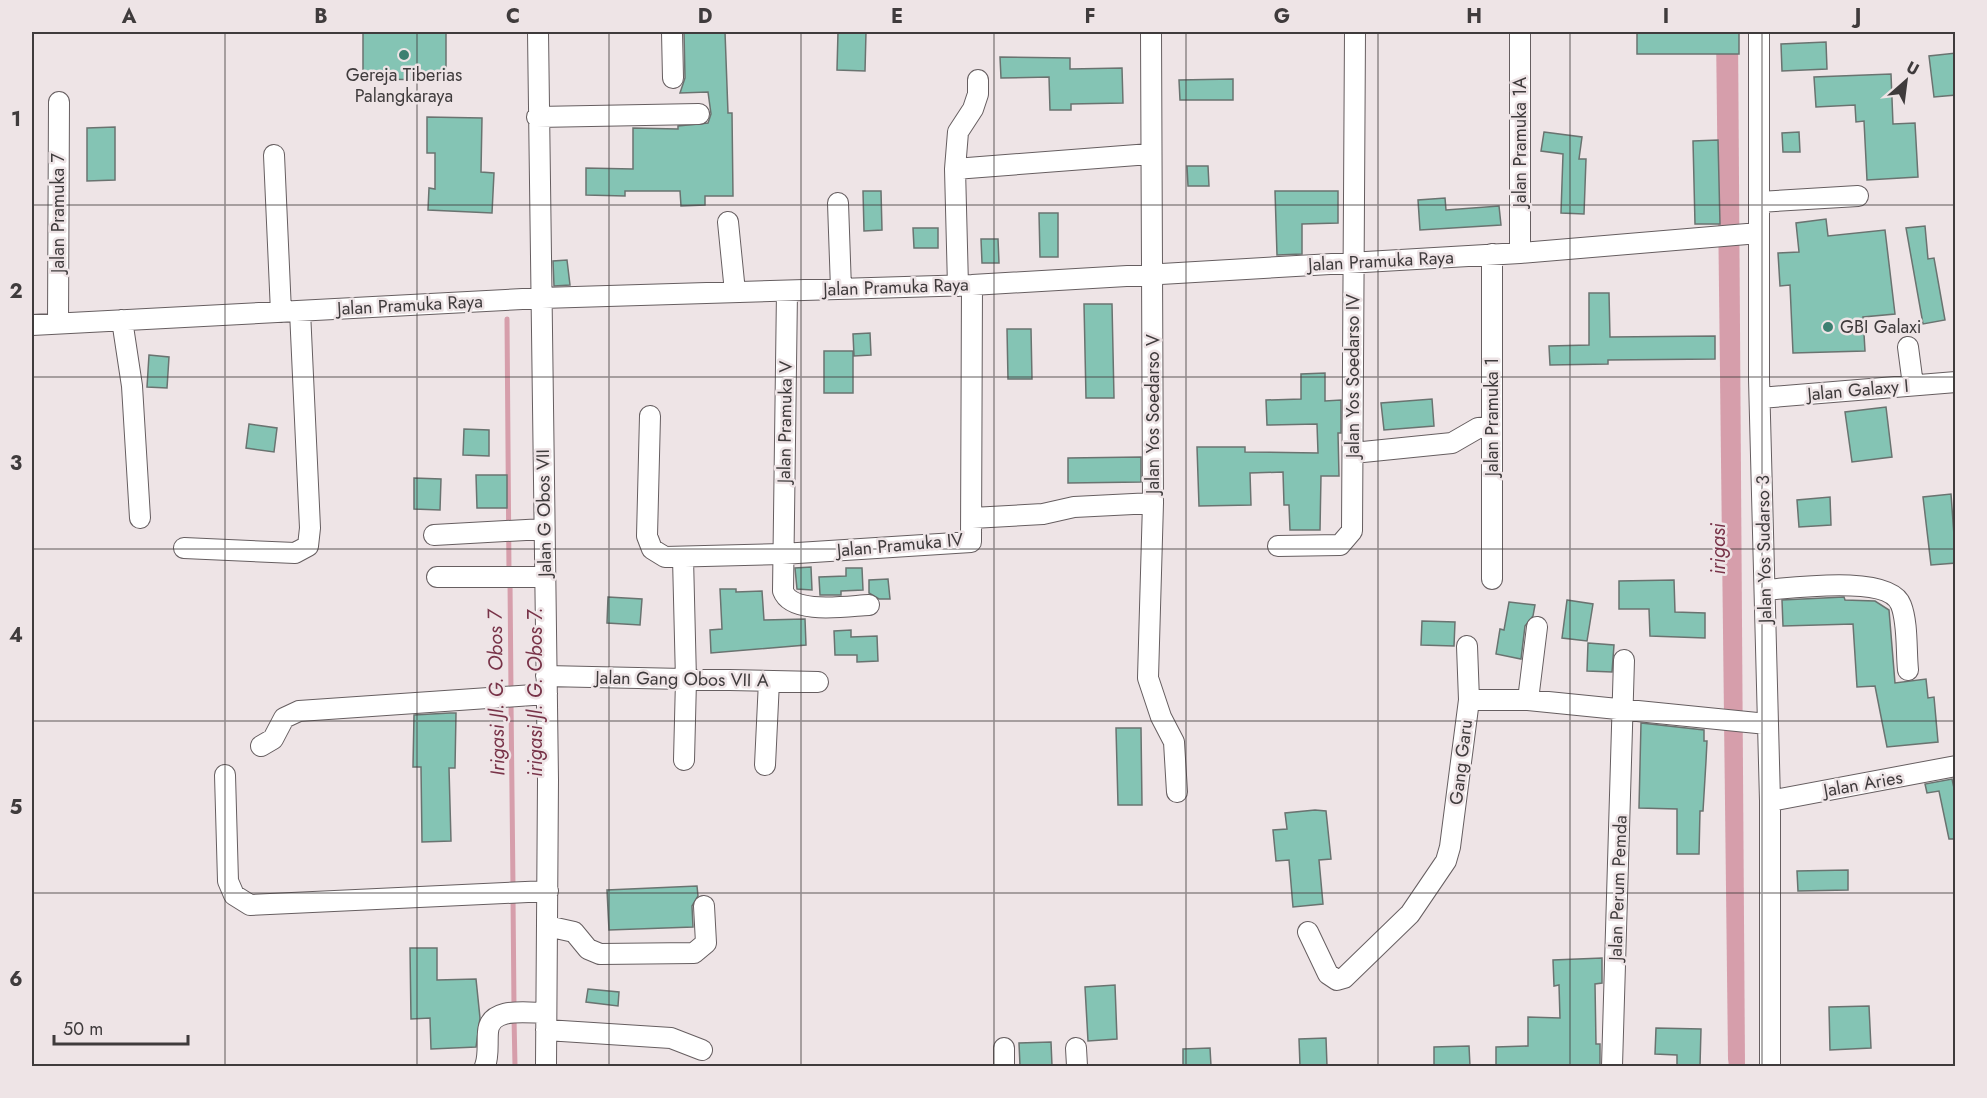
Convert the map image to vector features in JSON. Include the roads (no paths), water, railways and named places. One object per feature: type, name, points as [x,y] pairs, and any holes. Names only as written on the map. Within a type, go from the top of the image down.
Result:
[{"type":"street","name":"Jalan G Obos VII","points":[[538,32],[537,117],[542,298],[547,685],[546,1066]]},
{"type":"street","points":[[672,32],[673,78]]},
{"type":"street","name":"Jalan Yos Soedarso V","points":[[1151,32],[1153,503],[1148,678],[1161,717],[1174,742],[1177,792]]},
{"type":"street","name":"Jalan Yos Soedarso IV","points":[[1278,546],[1340,545],[1350,536],[1353,523],[1355,32]]},
{"type":"street","name":"Jalan Pramuka 1A","points":[[1520,32],[1520,253]]},
{"type":"street","name":"Jalan Yos Sudarso 3","points":[[1759,32],[1757,233],[1765,590],[1758,723],[1770,801],[1770,1066]]},
{"type":"street","name":"Jalan Pramuka IV","points":[[650,417],[648,543],[658,555],[683,558],[783,554],[971,542],[965,285],[956,169],[958,132],[973,109],[978,94],[978,80]]},
{"type":"street","name":"Jalan Pramuka 7","points":[[58,323],[59,102]]},
{"type":"street","points":[[537,117],[699,114]]},
{"type":"street","points":[[956,169],[1150,154]]},
{"type":"street","points":[[184,548],[295,553],[308,546],[310,528],[291,311],[274,155]]},
{"type":"street","points":[[1759,202],[1858,196]]},
{"type":"street","points":[[838,203],[841,289]]},
{"type":"street","points":[[728,222],[735,292]]},
{"type":"street","name":"Jalan Pramuka Raya","points":[[32,325],[542,298],[965,285],[1520,253],[1757,233]]},
{"type":"street","name":"Jalan Pramuka 1","points":[[1492,254],[1492,579]]},
{"type":"street","name":"Jalan Pramuka V","points":[[787,291],[783,591],[790,602],[806,606],[869,605]]},
{"type":"street","points":[[122,320],[132,386],[140,518]]},
{"type":"street","name":"Jalan Galaxy I","points":[[1760,389],[1911,368],[1956,382]]},
{"type":"street","points":[[1353,453],[1445,444],[1461,439],[1478,428],[1492,427]]},
{"type":"street","points":[[972,518],[1043,514],[1074,507],[1153,503]]},
{"type":"street","points":[[434,535],[544,529]]},
{"type":"street","points":[[683,558],[686,680],[684,760]]},
{"type":"street","points":[[438,577],[545,577]]},
{"type":"street","points":[[1765,590],[1870,586],[1892,593],[1902,606],[1908,670]]},
{"type":"street","points":[[1528,700],[1537,627]]},
{"type":"street","points":[[1467,646],[1469,700]]},
{"type":"street","name":"Jalan Perum Pemda","points":[[1612,1066],[1624,660]]},
{"type":"street","name":"Jalan Gang Obos VII A","points":[[261,746],[273,739],[284,717],[299,711],[547,685],[686,680],[818,682]]},
{"type":"street","points":[[765,765],[769,681]]},
{"type":"street","name":"Gang Garu","points":[[1308,932],[1328,974],[1337,980],[1344,978],[1410,914],[1427,891],[1443,866],[1450,847],[1469,700],[1528,700],[1758,723]]},
{"type":"street","name":"Jalan Aries","points":[[1770,801],[1956,766]]},
{"type":"street","points":[[225,775],[228,881],[234,896],[250,905],[548,891]]},
{"type":"street","points":[[547,926],[574,932],[588,948],[600,954],[694,953],[706,944],[704,906]]},
{"type":"street","points":[[486,1066],[488,1030],[492,1020],[501,1014],[671,1038],[702,1050]]},
{"type":"waterway","name":"Irigasi Jl. G. Obos 7","points":[[507,319],[509,572]]},
{"type":"waterway","name":"Irigasi Jl. G. Obos 7","points":[[510,582],[511,692]]},
{"type":"waterway","name":"Irigasi Jl. G. Obos 7","points":[[511,702],[513,887]]},
{"type":"waterway","name":"Irigasi Jl. G. Obos 7","points":[[513,897],[514,1007]]},
{"type":"waterway","name":"Irigasi Jl. G. Obos 7","points":[[514,1017],[515,1066]]},
{"type":"place","name":"Gereja Tiberias Palangkaraya","points":[[404,55]]},
{"type":"place","name":"GBI Galaxi","points":[[1828,327]]},
{"type":"water label","name":"irigasi","points":[[1718,549]]},
{"type":"water label","name":"irigasi Jl. G. Obos 7.","points":[[535,692]]}]
